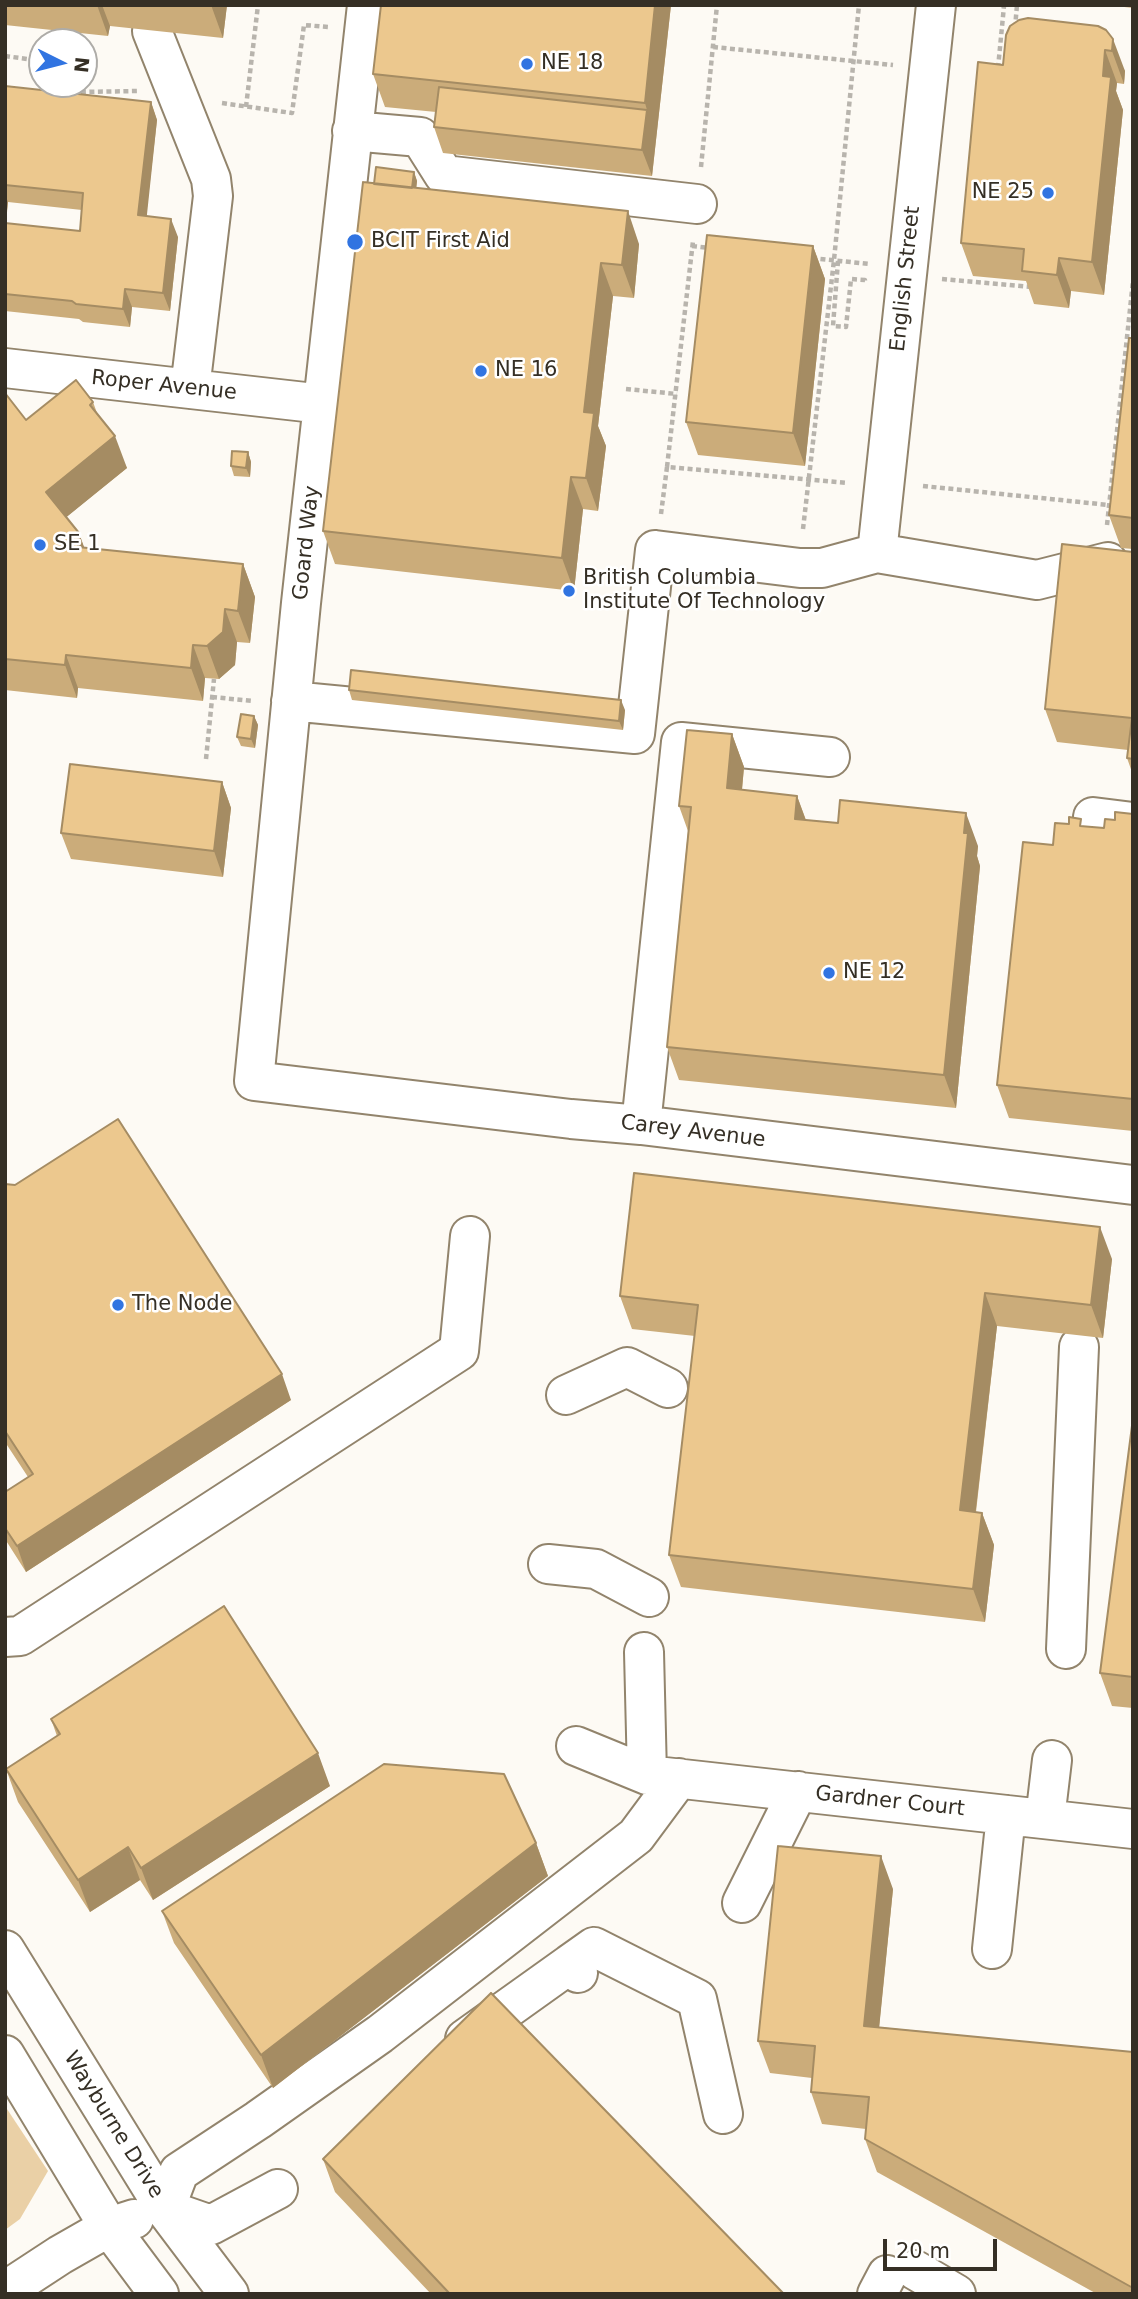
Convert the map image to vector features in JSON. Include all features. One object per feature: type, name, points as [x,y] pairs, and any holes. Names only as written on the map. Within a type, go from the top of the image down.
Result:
[{"type":"street","name":"English Street","points":[[877,553],[936,5]]},
{"type":"street","name":"Goard Way","points":[[254,1081],[291,701],[365,18]]},
{"type":"street","points":[[152,31],[211,179],[213,196],[190,389]]},
{"type":"street","points":[[352,131],[420,137],[444,175],[697,204]]},
{"type":"street","name":"Roper Avenue","points":[[5,368],[323,404]]},
{"type":"street","points":[[291,701],[635,734],[655,550],[800,568],[822,568],[877,553],[1037,580],[1108,562]]},
{"type":"street","points":[[641,1125],[681,742],[831,757]]},
{"type":"street","points":[[1093,817],[1133,822]]},
{"type":"street","name":"Carey Avenue","points":[[254,1081],[1133,1185]]},
{"type":"street","points":[[5,1637],[20,1636],[459,1351],[470,1236]]},
{"type":"street","points":[[1066,1649],[1079,1347]]},
{"type":"street","points":[[566,1395],[627,1367],[668,1388]]},
{"type":"street","points":[[548,1564],[596,1569],[649,1597]]},
{"type":"street","points":[[165,2209],[179,2172],[380,2034],[636,1836],[663,1776],[644,1652]]},
{"type":"street","name":"Gardner Court","points":[[576,1746],[663,1776],[1133,1829]]},
{"type":"street","points":[[1045,1819],[1052,1760]]},
{"type":"street","points":[[742,1903],[798,1791]]},
{"type":"street","points":[[992,1949],[1006,1815]]},
{"type":"street","points":[[444,2054],[574,1968],[594,1947],[697,1999],[723,2114]]},
{"type":"street","name":"Wayburne Drive","points":[[5,1950],[165,2209],[229,2294]]},
{"type":"street","points":[[5,2055],[109,2227],[159,2294]]},
{"type":"street","points":[[5,2291],[109,2227],[165,2209],[211,2225],[278,2189]]},
{"type":"street","points":[[893,2280],[956,2294]]},
{"type":"path","points":[[246,107],[258,5]]},
{"type":"path","points":[[859,5],[852,61],[833,326],[846,327],[851,279],[865,280],[864,293]]},
{"type":"path","points":[[996,79],[1001,5]]},
{"type":"path","points":[[1015,29],[1017,5]]},
{"type":"path","points":[[220,103],[292,113],[304,25],[365,18]]},
{"type":"path","points":[[713,47],[891,65]]},
{"type":"path","points":[[5,56],[28,59]]},
{"type":"path","points":[[65,100],[75,102],[81,92],[138,91]]},
{"type":"path","points":[[46,98],[55,99]]},
{"type":"path","points":[[692,246],[718,249]]},
{"type":"path","points":[[808,257],[872,265]]},
{"type":"path","points":[[800,568],[807,478],[836,260]]},
{"type":"path","points":[[947,279],[1036,288]]},
{"type":"path","points":[[1108,562],[1109,505],[1133,281]]},
{"type":"path","points":[[625,389],[677,394]]},
{"type":"path","points":[[655,550],[667,467],[850,484]]},
{"type":"path","points":[[921,486],[1109,505]]},
{"type":"path","points":[[206,758],[214,679]]},
{"type":"path","points":[[212,697],[245,700]]},
{"type":"shaded area","points":[[5,2106],[48,2171],[20,2219],[5,2230]]},
{"type":"building","name":"NE 18","points":[[381,5],[655,5],[645,103],[373,74]]},
{"type":"building","name":"NE 25","points":[[1028,18],[1098,26],[1106,30],[1113,39],[1112,51],[1105,50],[1103,76],[1111,77],[1092,262],[1059,258],[1057,275],[1022,271],[1024,249],[961,243],[978,62],[1003,65],[1006,35],[1010,26]]},
{"type":"building","points":[[5,86],[28,89],[28,98],[98,96],[151,102],[138,215],[171,219],[163,293],[125,289],[123,309],[5,294],[5,223],[80,231],[83,193],[5,185]]},
{"type":"building","points":[[439,87],[647,110],[642,150],[434,127]]},
{"type":"building","points":[[376,167],[414,172],[412,188],[374,184]]},
{"type":"building","name":"NE 16","points":[[363,182],[628,211],[622,265],[601,263],[584,412],[594,413],[586,478],[571,477],[562,558],[323,531]]},
{"type":"building","points":[[707,235],[813,246],[793,433],[686,422]]},
{"type":"building","points":[[1129,338],[1133,338],[1133,518],[1109,515]]},
{"type":"building","name":"SE 1","points":[[76,380],[93,402],[90,405],[115,436],[46,492],[79,533],[78,547],[243,564],[238,611],[225,609],[223,632],[207,646],[193,645],[191,668],[66,655],[65,665],[5,659],[5,393],[26,420]]},
{"type":"building","points":[[232,451],[248,452],[246,468],[231,466]]},
{"type":"building","points":[[1062,544],[1133,552],[1133,759],[1127,758],[1132,718],[1045,709]]},
{"type":"building","points":[[351,670],[621,700],[619,721],[349,690]]},
{"type":"building","points":[[241,714],[254,716],[251,739],[237,737]]},
{"type":"building","name":"NE 12","points":[[687,730],[732,734],[727,788],[797,796],[795,819],[838,823],[840,800],[966,813],[964,833],[968,833],[944,1075],[667,1047],[691,807],[679,806]]},
{"type":"building","points":[[70,764],[222,782],[214,851],[61,833]]},
{"type":"building","points":[[1115,812],[1133,814],[1133,1099],[997,1085],[1023,842],[1053,845],[1055,823],[1069,824],[1069,817],[1081,819],[1080,826],[1104,828],[1105,819],[1115,820]]},
{"type":"building","name":"The Node","points":[[118,1119],[282,1374],[17,1546],[5,1528],[5,1492],[33,1474],[5,1431],[5,1184],[15,1185]]},
{"type":"building","points":[[634,1173],[1100,1227],[1091,1305],[985,1293],[960,1510],[982,1513],[973,1589],[669,1555],[698,1305],[620,1296]]},
{"type":"building","points":[[1133,1418],[1133,1677],[1100,1673]]},
{"type":"building","points":[[224,1606],[318,1753],[141,1868],[128,1847],[78,1880],[6,1769],[60,1734],[51,1719]]},
{"type":"building","points":[[384,1764],[504,1774],[536,1843],[261,2055],[162,1911]]},
{"type":"building","points":[[778,1846],[881,1856],[864,2026],[1133,2052],[1133,2288],[865,2139],[869,2097],[811,2092],[815,2046],[758,2041]]},
{"type":"building","points":[[491,1993],[784,2294],[450,2294],[323,2159]]},
{"type":"place","name":"NE 18","points":[[527,64]]},
{"type":"place","name":"NE 25","points":[[1048,193]]},
{"type":"place","name":"BCIT First Aid","points":[[355,242]]},
{"type":"place","name":"NE 16","points":[[481,371]]},
{"type":"place","name":"SE 1","points":[[40,545]]},
{"type":"place","name":"British Columbia Institute Of Technology","points":[[569,591]]},
{"type":"place","name":"NE 12","points":[[829,973]]},
{"type":"place","name":"The Node","points":[[118,1305]]}]
